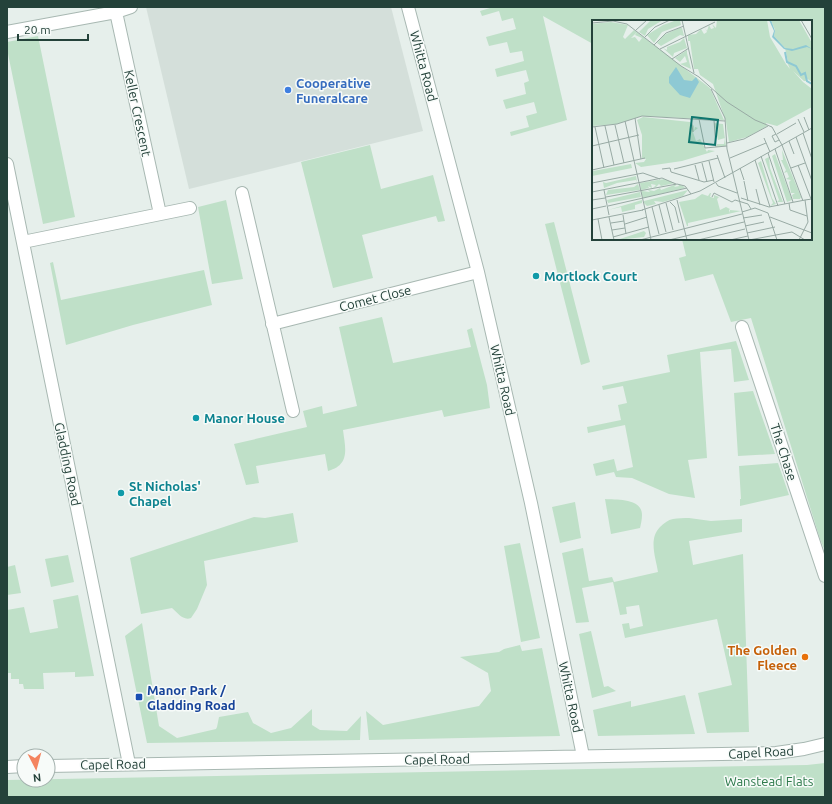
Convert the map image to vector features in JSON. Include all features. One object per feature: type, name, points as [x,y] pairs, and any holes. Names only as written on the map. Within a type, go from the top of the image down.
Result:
[{"type":"street","points":[[7,32],[116,12],[131,7]]},
{"type":"street","name":"Whitta Road","points":[[408,7],[478,272],[529,495],[583,756]]},
{"type":"street","name":"Keller Crescent","points":[[116,12],[160,214]]},
{"type":"street","name":"Gladding Road","points":[[7,164],[129,764]]},
{"type":"street","points":[[242,193],[292,411]]},
{"type":"street","points":[[23,242],[190,208]]},
{"type":"street","name":"Comet Close","points":[[272,324],[478,272]]},
{"type":"street","name":"The Chase","points":[[742,327],[825,576]]},
{"type":"street","name":"Capel Road","points":[[56,766],[776,753],[825,744]]},
{"type":"shaded area","name":"Cooperative Funeralcare","points":[[146,7],[391,7],[423,131],[189,189]]},
{"type":"green space","points":[[825,7],[825,551],[751,318],[731,322],[713,274],[685,281],[679,258],[686,256],[682,240],[812,240],[812,20],[592,20],[592,43],[543,16],[567,120],[511,136],[510,132],[529,127],[526,116],[537,113],[534,102],[506,109],[503,100],[526,94],[524,83],[529,81],[526,70],[497,77],[495,69],[524,61],[522,51],[510,53],[507,42],[489,46],[486,37],[516,29],[513,18],[502,21],[499,11],[482,16],[480,11],[490,8]]},
{"type":"green space","points":[[38,36],[75,217],[43,224],[7,49],[7,42]]},
{"type":"green space","points":[[370,145],[381,189],[433,175],[445,221],[438,222],[436,216],[362,235],[373,278],[333,288],[301,162]]},
{"type":"green space","points":[[226,200],[243,279],[212,284],[198,207]]},
{"type":"green space","points":[[554,222],[590,362],[581,365],[545,224]]},
{"type":"green space","points":[[53,262],[61,300],[204,270],[212,305],[133,325],[66,345],[50,263]]},
{"type":"green space","points":[[382,317],[393,363],[471,347],[467,330],[472,328],[487,385],[490,408],[444,417],[442,410],[343,430],[345,455],[340,464],[335,468],[328,471],[325,454],[256,466],[259,483],[246,485],[234,444],[307,427],[303,411],[322,406],[323,414],[357,406],[339,327]]},
{"type":"green space","points":[[736,341],[749,380],[734,382],[731,349],[700,352],[707,458],[688,460],[695,498],[669,494],[632,478],[616,477],[614,472],[596,476],[593,464],[614,459],[617,471],[633,467],[625,425],[588,433],[587,427],[621,420],[618,405],[627,403],[623,386],[603,390],[602,386],[670,372],[667,355]]},
{"type":"green space","points":[[753,391],[775,454],[738,456],[734,393]]},
{"type":"green space","points":[[778,463],[789,495],[740,506],[739,466]]},
{"type":"green space","points":[[605,499],[628,501],[638,505],[641,509],[642,515],[640,528],[611,534]]},
{"type":"green space","points":[[575,502],[581,538],[560,543],[552,507]]},
{"type":"green space","points":[[293,513],[298,542],[204,561],[207,585],[197,609],[191,618],[188,619],[183,617],[172,608],[141,614],[130,558],[254,517],[265,518]]},
{"type":"green space","points":[[689,518],[711,521],[742,519],[742,532],[689,541],[693,565],[743,554],[749,732],[707,733],[698,693],[732,685],[717,619],[625,638],[622,624],[629,623],[630,629],[643,626],[639,605],[626,607],[627,614],[620,615],[613,582],[582,588],[589,622],[576,623],[562,553],[583,548],[589,581],[612,577],[614,582],[658,572],[654,549],[654,537],[656,532],[669,520]]},
{"type":"green space","points":[[520,543],[540,638],[521,642],[504,546]]},
{"type":"green space","points":[[68,555],[74,582],[51,587],[45,559]]},
{"type":"green space","points":[[15,565],[21,593],[7,595],[7,567]]},
{"type":"green space","points":[[78,595],[94,676],[75,677],[75,672],[43,673],[44,689],[24,689],[23,684],[19,684],[19,679],[11,679],[11,673],[7,673],[7,610],[24,607],[30,633],[58,628],[53,600]]},
{"type":"green space","points":[[142,623],[159,726],[177,738],[216,729],[219,717],[248,712],[253,723],[271,733],[291,728],[312,709],[312,725],[320,730],[347,731],[361,716],[360,740],[147,743],[125,636]]},
{"type":"green space","points":[[591,631],[604,687],[608,686],[616,691],[592,698],[579,634]]},
{"type":"green space","points":[[520,645],[522,651],[542,648],[560,736],[369,740],[366,711],[383,725],[479,706],[491,691],[488,673],[460,657],[499,652],[504,649]]},
{"type":"green space","points":[[685,695],[695,734],[598,736],[593,710],[631,701],[631,707]]},
{"type":"green space","name":"Wanstead Flats","points":[[825,763],[825,797],[7,797],[7,780],[16,780],[16,788],[56,788],[56,779],[807,765]]},
{"type":"place","name":"Cooperative Funeralcare","points":[[288,90]]},
{"type":"place","name":"Mortlock Court","points":[[536,276]]},
{"type":"place","name":"Manor House","points":[[196,418]]},
{"type":"place","name":"St Nicholas' Chapel","points":[[121,493]]},
{"type":"place","name":"The Golden Fleece","points":[[805,657]]},
{"type":"place","name":"Manor Park / Gladding Road","points":[[139,697]]}]
